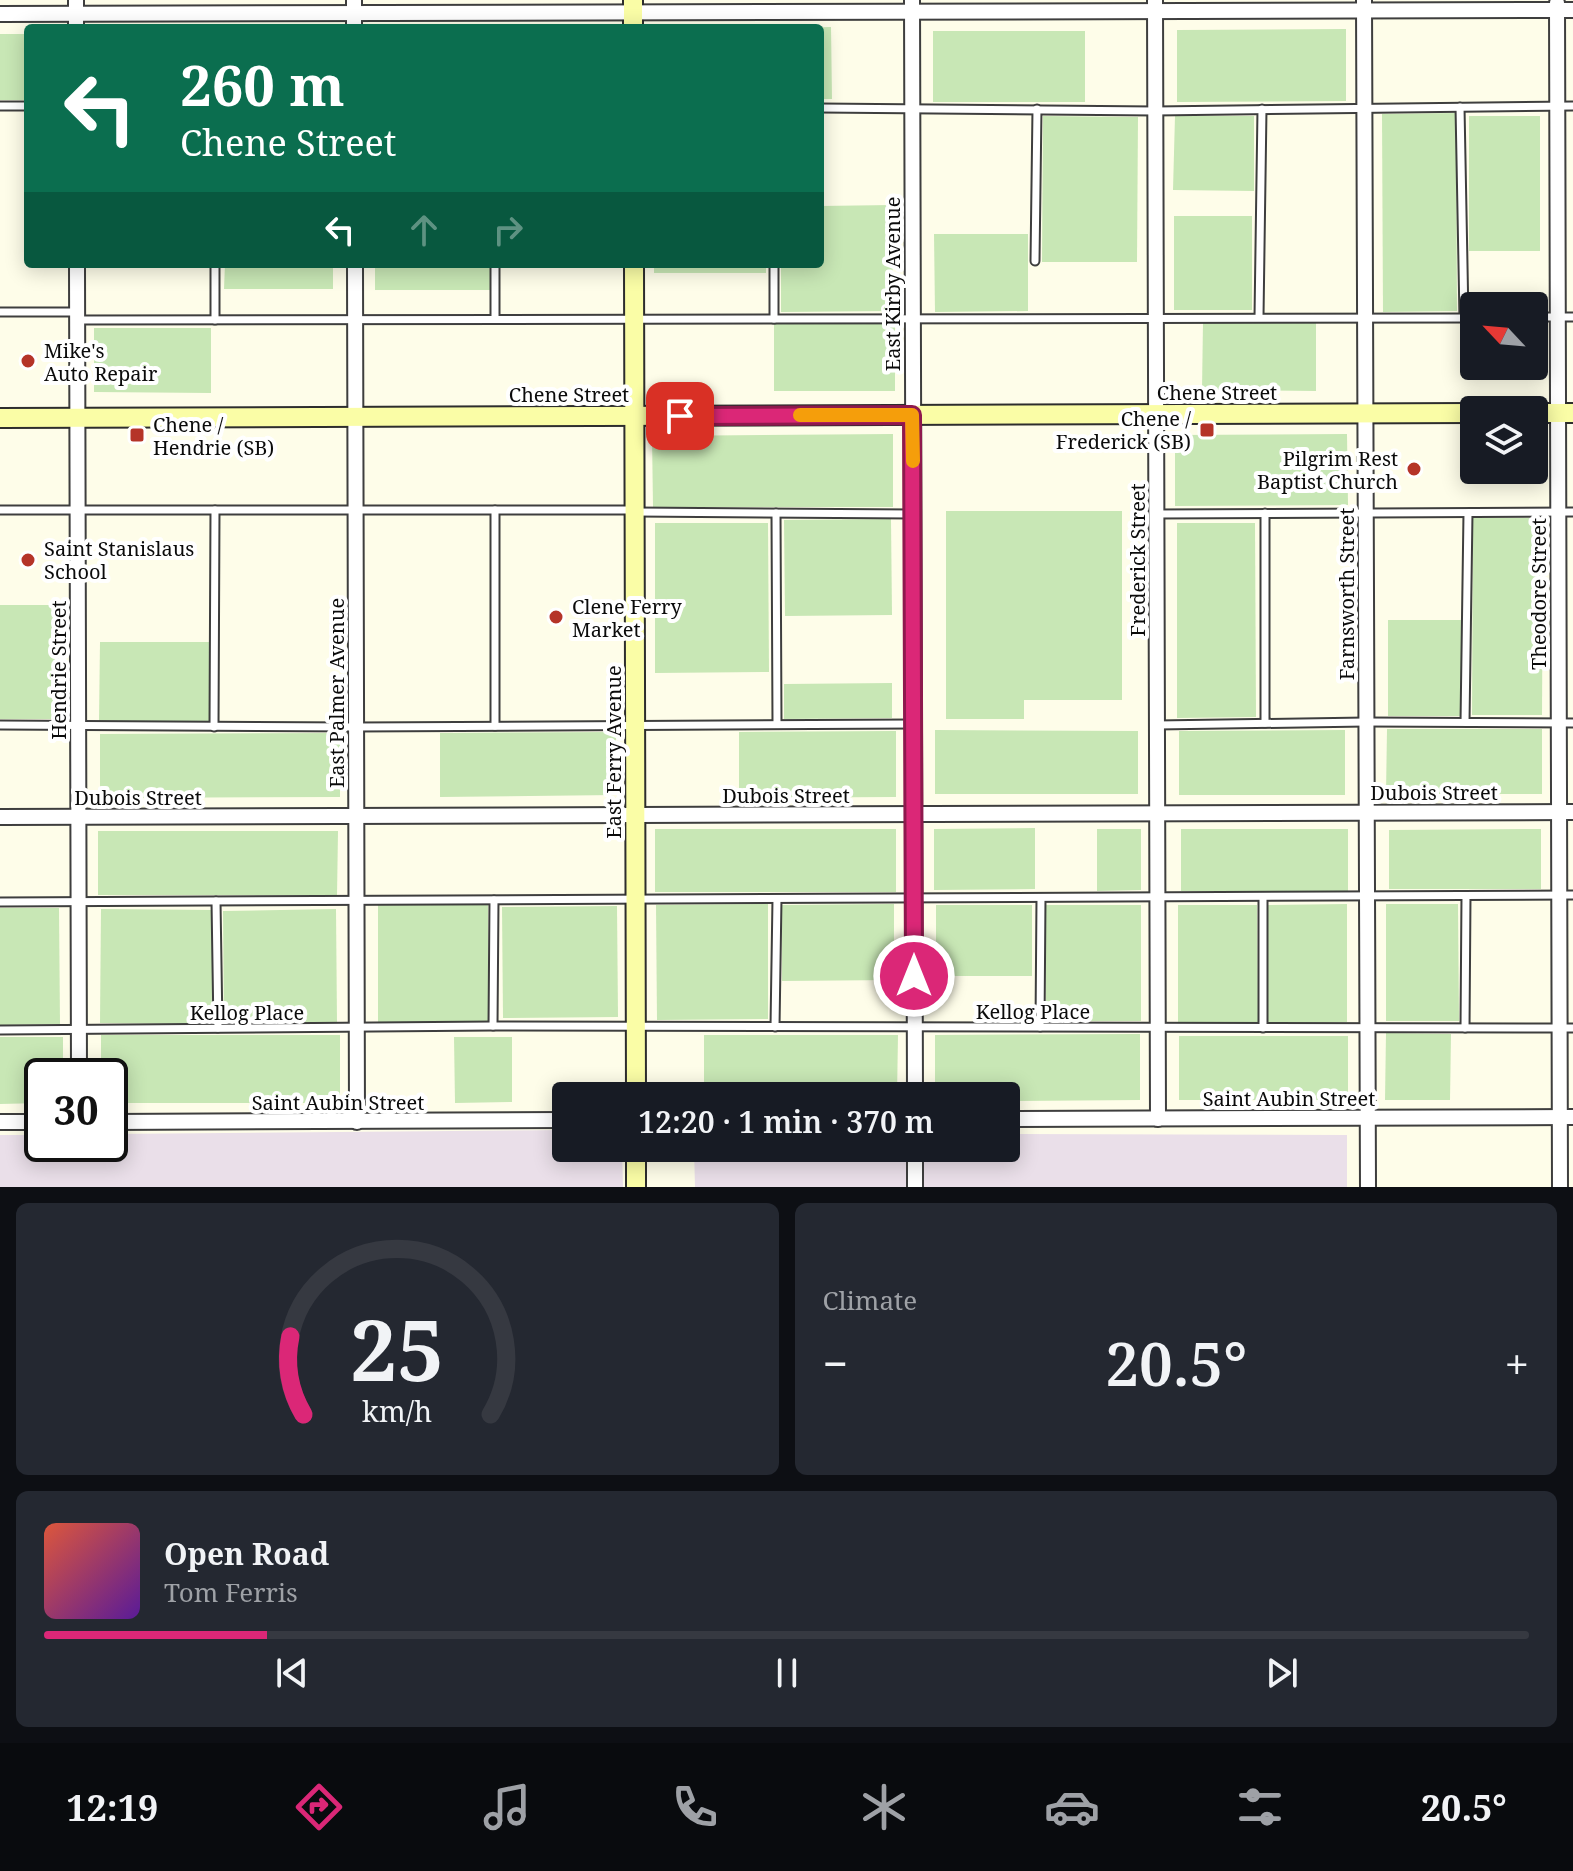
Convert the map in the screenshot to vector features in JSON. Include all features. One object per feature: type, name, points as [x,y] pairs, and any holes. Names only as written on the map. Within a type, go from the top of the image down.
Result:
[{"type":"street","name":"Farnsworth Street","points":[[1364,5],[1368,1187]]},
{"type":"street","points":[[0,14],[633,14],[912,6],[1557,5],[1573,10]]},
{"type":"street","name":"Theodore Street","points":[[1557,5],[1557,106],[1565,317],[1566,512],[1566,1117],[1560,1187]]},
{"type":"street","name":"East Kirby Avenue","points":[[912,6],[915,1082]]},
{"type":"street","name":"Frederick Street","points":[[1155,6],[1158,1119]]},
{"type":"street","name":"Hendrie Street","points":[[77,268],[79,1058]]},
{"type":"street","name":"East Palmer Avenue","points":[[355,268],[357,1122]]},
{"type":"street","name":"East Ferry Avenue","points":[[634,268],[636,1082]]},
{"type":"street","name":"Chene Street","points":[[0,418],[1460,413]]},
{"type":"street","name":"Dubois Street","points":[[0,817],[1566,812]]},
{"type":"street","name":"Saint Aubin Street","points":[[1020,1119],[1566,1117]]},
{"type":"street","name":"Saint Aubin Street","points":[[128,1122],[552,1120]]},
{"type":"street","points":[[0,1122],[24,1122]]},
{"type":"street","points":[[636,1162],[636,1187]]},
{"type":"street","points":[[915,1162],[915,1187]]},
{"type":"lane","points":[[0,106],[24,106]]},
{"type":"lane","points":[[824,108],[1155,111],[1573,106]]},
{"type":"lane","points":[[1460,107],[1464,292]]},
{"type":"lane","points":[[1035,261],[1037,109]]},
{"type":"lane","points":[[1259,317],[1262,109]]},
{"type":"lane","points":[[215,268],[215,320]]},
{"type":"lane","points":[[495,268],[495,318]]},
{"type":"lane","points":[[774,268],[774,319]]},
{"type":"lane","points":[[0,312],[215,320],[1156,316],[1460,318]]},
{"type":"lane","points":[[0,510],[913,514]]},
{"type":"lane","points":[[214,727],[215,510]]},
{"type":"lane","points":[[495,510],[495,726]]},
{"type":"lane","points":[[1157,514],[1566,512]]},
{"type":"lane","points":[[776,513],[777,724]]},
{"type":"lane","points":[[1265,513],[1265,723]]},
{"type":"lane","points":[[1465,722],[1468,513]]},
{"type":"lane","points":[[1157,725],[1566,723]]},
{"type":"lane","points":[[0,725],[913,724]]},
{"type":"lane","points":[[0,902],[1566,895]]},
{"type":"lane","points":[[1465,1028],[1466,896]]},
{"type":"lane","points":[[1263,897],[1263,1028]]},
{"type":"lane","points":[[1040,1027],[1041,898]]},
{"type":"lane","points":[[775,1027],[777,899]]},
{"type":"lane","points":[[493,1026],[494,900]]},
{"type":"lane","points":[[216,901],[218,1028]]},
{"type":"lane","name":"Kellog Place","points":[[0,1030],[493,1026],[1566,1028]]},
{"type":"shaded area","points":[[552,1130],[552,1162],[622,1162],[623,1187],[0,1187],[0,1135],[24,1135],[24,1162],[128,1162],[128,1134]]},
{"type":"shaded area","points":[[1020,1134],[1347,1135],[1347,1187],[695,1187],[694,1162],[1020,1162]]},
{"type":"green space","points":[[824,27],[831,27],[832,99],[824,99]]},
{"type":"green space","points":[[1346,29],[1346,101],[1177,102],[1177,30]]},
{"type":"green space","points":[[933,31],[1085,31],[1085,102],[933,102]]},
{"type":"green space","points":[[0,34],[24,34],[24,100],[0,100]]},
{"type":"green space","points":[[1456,113],[1457,311],[1383,312],[1382,114]]},
{"type":"green space","points":[[1043,116],[1138,117],[1137,262],[1042,262]]},
{"type":"green space","points":[[1175,116],[1254,116],[1254,191],[1173,190]]},
{"type":"green space","points":[[1469,116],[1540,116],[1540,251],[1469,251]]},
{"type":"green space","points":[[892,205],[893,311],[781,312],[781,268],[824,268],[824,206]]},
{"type":"green space","points":[[1174,216],[1252,216],[1252,310],[1174,310]]},
{"type":"green space","points":[[934,234],[1028,234],[1028,311],[935,312]]},
{"type":"green space","points":[[225,268],[333,268],[333,289],[224,289]]},
{"type":"green space","points":[[375,268],[490,268],[490,290],[375,290]]},
{"type":"green space","points":[[654,268],[766,268],[766,273],[654,273]]},
{"type":"green space","points":[[1203,322],[1316,323],[1316,391],[1202,390]]},
{"type":"green space","points":[[774,324],[895,324],[895,391],[774,391]]},
{"type":"green space","points":[[94,328],[211,328],[211,393],[94,392]]},
{"type":"green space","points":[[893,434],[893,507],[653,507],[652,436]]},
{"type":"green space","points":[[1347,434],[1348,505],[1175,506],[1175,435]]},
{"type":"green space","points":[[946,511],[1122,511],[1122,700],[1024,700],[1024,719],[946,719]]},
{"type":"green space","points":[[1473,518],[1543,518],[1542,715],[1472,715]]},
{"type":"green space","points":[[891,519],[892,615],[785,616],[784,520]]},
{"type":"green space","points":[[655,523],[768,523],[769,672],[655,673]]},
{"type":"green space","points":[[1177,523],[1255,523],[1256,717],[1177,718]]},
{"type":"green space","points":[[0,605],[59,605],[59,719],[0,719]]},
{"type":"green space","points":[[1388,620],[1462,620],[1461,716],[1388,716]]},
{"type":"green space","points":[[100,642],[210,642],[209,722],[99,722]]},
{"type":"green space","points":[[892,683],[892,718],[784,719],[784,684]]},
{"type":"green space","points":[[1387,729],[1542,729],[1542,794],[1386,794]]},
{"type":"green space","points":[[935,730],[1138,731],[1138,794],[935,794]]},
{"type":"green space","points":[[1345,730],[1345,795],[1179,795],[1179,731]]},
{"type":"green space","points":[[896,731],[896,797],[739,798],[739,732]]},
{"type":"green space","points":[[616,732],[616,795],[440,797],[440,733]]},
{"type":"green space","points":[[340,733],[340,797],[100,798],[100,734]]},
{"type":"green space","points":[[1035,828],[1035,889],[934,890],[934,829]]},
{"type":"green space","points":[[655,829],[896,829],[896,892],[655,892]]},
{"type":"green space","points":[[1097,829],[1141,829],[1141,890],[1097,891]]},
{"type":"green space","points":[[1181,829],[1348,829],[1348,891],[1181,891]]},
{"type":"green space","points":[[1541,829],[1541,889],[1389,889],[1389,830]]},
{"type":"green space","points":[[98,831],[338,831],[337,895],[98,895]]},
{"type":"green space","points":[[768,904],[768,1019],[657,1020],[656,905]]},
{"type":"green space","points":[[894,904],[894,980],[782,981],[782,905]]},
{"type":"green space","points":[[1347,904],[1347,1022],[1268,1023],[1267,905]]},
{"type":"green space","points":[[1386,904],[1458,904],[1459,1021],[1386,1021]]},
{"type":"green space","points":[[378,905],[488,905],[488,1022],[378,1022]]},
{"type":"green space","points":[[936,905],[1032,905],[1032,976],[936,976]]},
{"type":"green space","points":[[1046,905],[1141,905],[1141,1021],[1046,1021]]},
{"type":"green space","points":[[1178,905],[1257,905],[1258,1022],[1178,1023]]},
{"type":"green space","points":[[617,906],[618,1017],[503,1018],[502,907]]},
{"type":"green space","points":[[0,908],[59,908],[60,1024],[0,1025]]},
{"type":"green space","points":[[101,909],[213,910],[212,1024],[100,1023]]},
{"type":"green space","points":[[336,909],[337,1022],[224,1024],[223,911]]},
{"type":"green space","points":[[1386,1033],[1451,1034],[1450,1100],[1385,1100]]},
{"type":"green space","points":[[1140,1034],[1140,1100],[1020,1101],[1020,1082],[935,1082],[935,1035]]},
{"type":"green space","points":[[101,1035],[340,1035],[340,1103],[128,1103],[128,1058],[101,1058]]},
{"type":"green space","points":[[704,1035],[898,1035],[897,1082],[704,1082]]},
{"type":"green space","points":[[1179,1036],[1348,1036],[1348,1100],[1179,1100]]},
{"type":"green space","points":[[0,1037],[63,1037],[63,1058],[24,1058],[24,1103],[0,1104]]},
{"type":"green space","points":[[454,1037],[512,1037],[512,1102],[455,1103]]},
{"type":"slow traffic","points":[[800,415],[912,415],[913,461]]},
{"type":"place","name":"Mike's Auto Repair","points":[[28,361]]},
{"type":"place","name":"Chene / Frederick (SB)","points":[[1207,430]]},
{"type":"place","name":"Chene / Hendrie (SB)","points":[[137,435]]},
{"type":"place","name":"Pilgrim Rest Baptist Church","points":[[1414,469]]},
{"type":"place","name":"Saint Stanislaus School","points":[[28,560]]},
{"type":"place","name":"Clene Ferry Market","points":[[556,617]]},
{"type":"route","points":[[680,416],[912,415],[914,976]]}]
